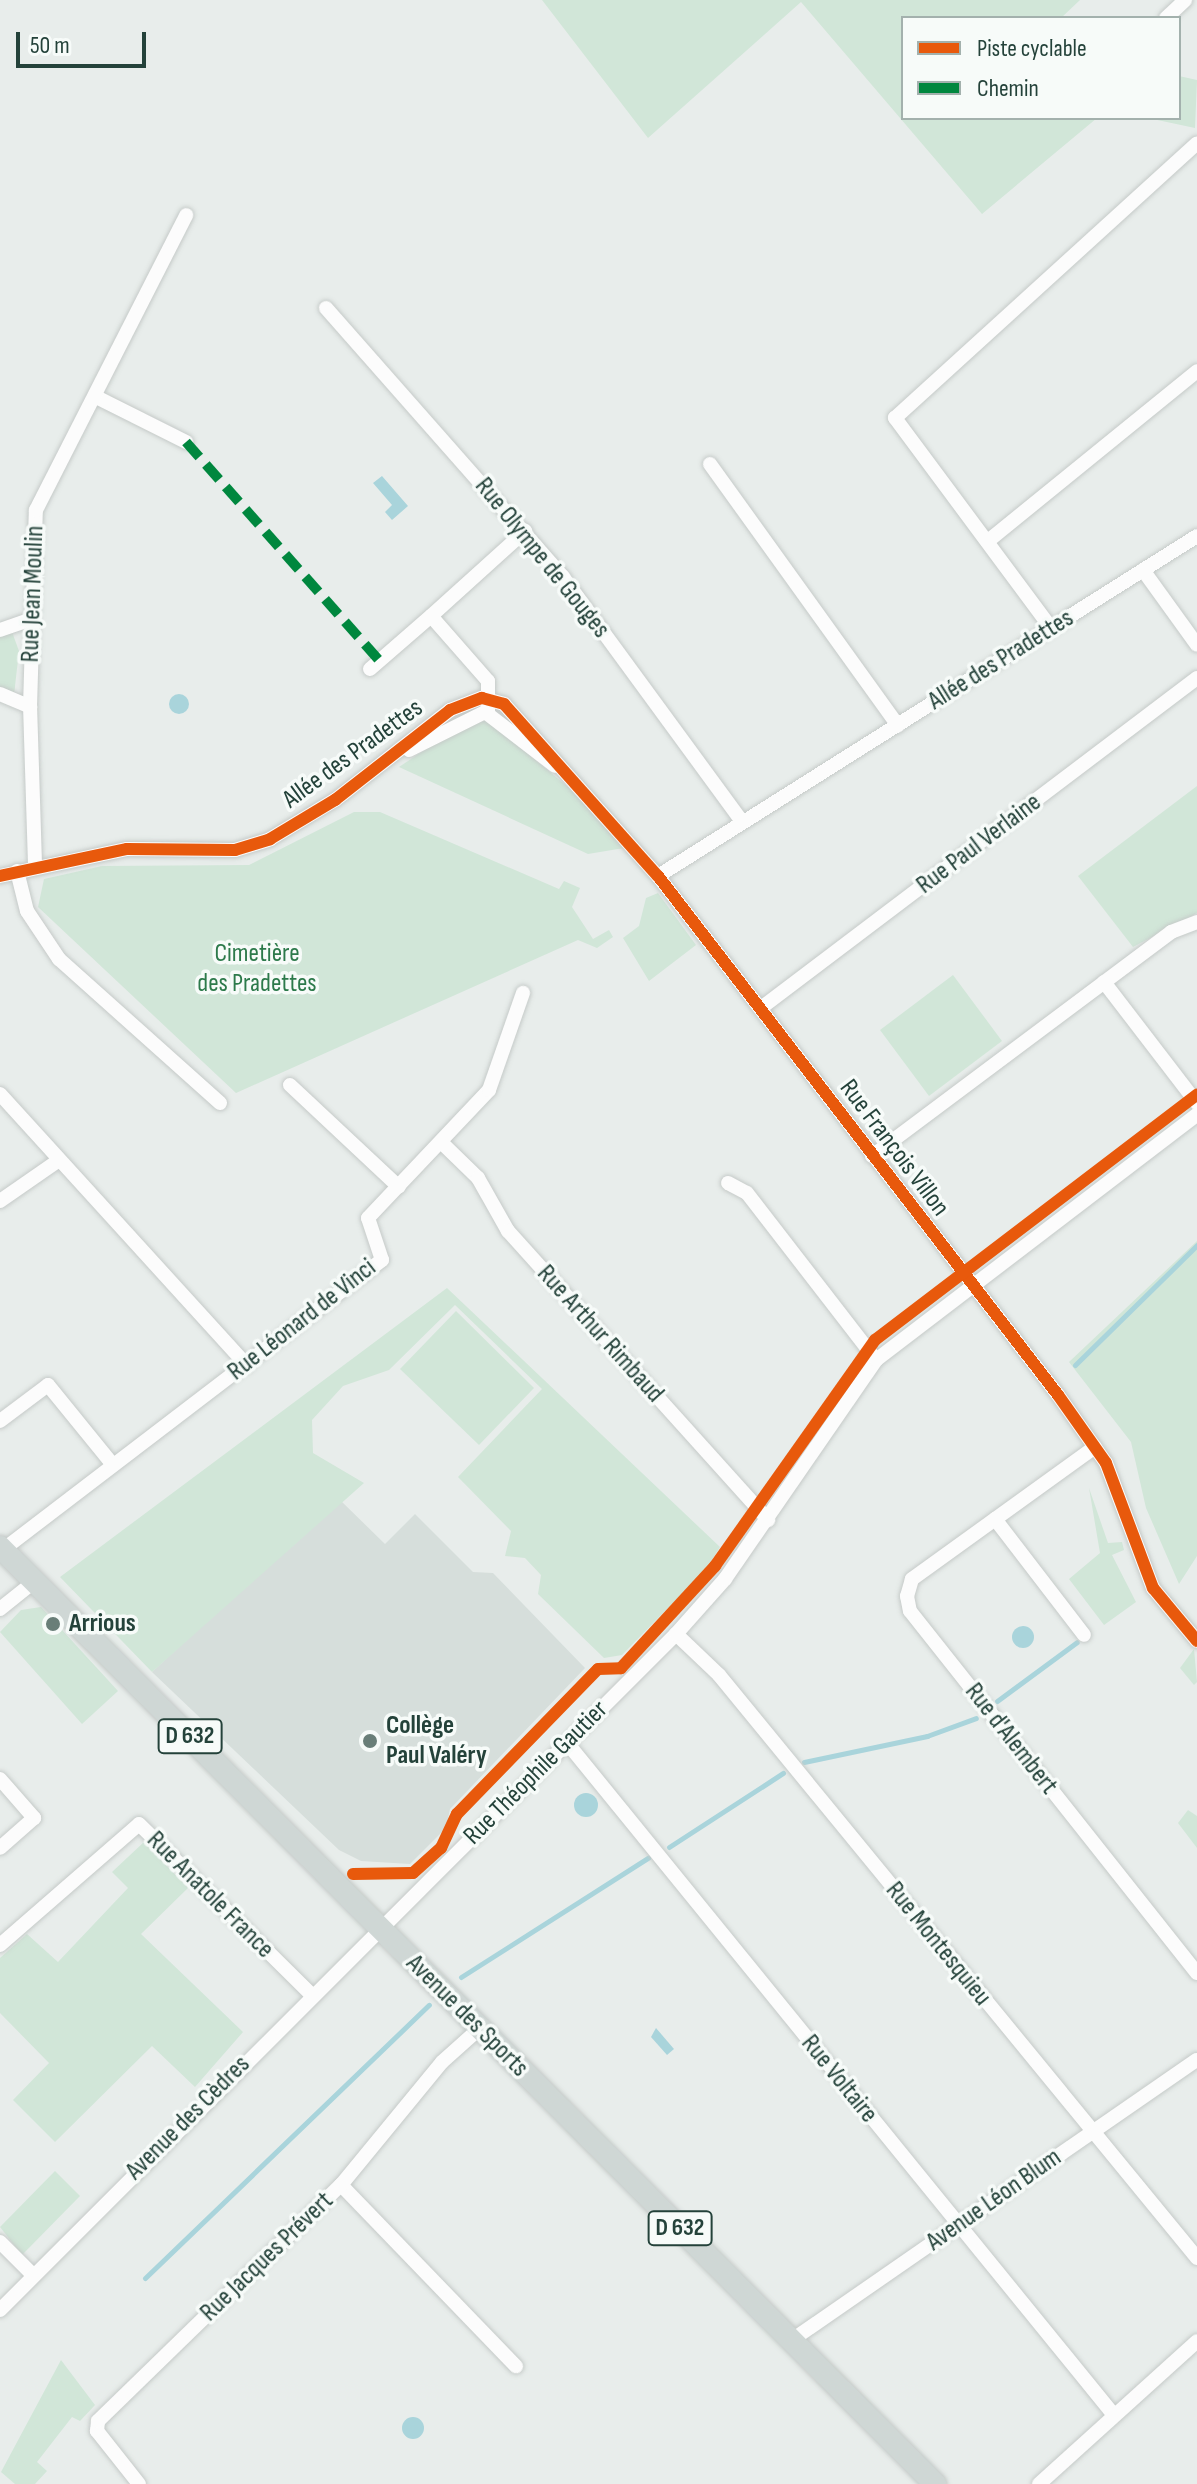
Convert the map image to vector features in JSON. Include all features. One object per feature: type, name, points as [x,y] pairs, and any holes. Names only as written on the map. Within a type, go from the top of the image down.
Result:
[{"type":"main road","name":"Avenue des Sports","points":[[1,1550],[935,2484]]},
{"type":"street","points":[[1168,16],[1185,0]]},
{"type":"street","points":[[1051,628],[895,418],[1197,143]]},
{"type":"street","name":"Rue Jean Moulin","points":[[35,864],[30,707],[36,510],[186,215]]},
{"type":"street","name":"Rue Olympe de Gouges","points":[[326,308],[525,531],[742,822]]},
{"type":"street","points":[[988,541],[1197,371]]},
{"type":"street","points":[[96,397],[186,442]]},
{"type":"street","points":[[710,464],[898,726]]},
{"type":"street","points":[[370,669],[525,531]]},
{"type":"street","name":"Allée des Pradettes","points":[[658,876],[1197,536]]},
{"type":"street","points":[[1143,570],[1197,645]]},
{"type":"street","points":[[431,616],[488,681],[490,706],[577,783],[658,876]]},
{"type":"street","points":[[0,630],[32,619]]},
{"type":"street","name":"Rue Paul Verlaine","points":[[761,1008],[1197,678]]},
{"type":"street","points":[[0,694],[30,707]]},
{"type":"street","name":"Allée des Pradettes","points":[[0,876],[35,864],[127,849],[235,850],[270,839],[394,757],[490,706]]},
{"type":"street","points":[[17,871],[27,911],[59,959],[220,1103]]},
{"type":"street","name":"Rue François Villon","points":[[658,876],[1095,1447],[1153,1588],[1197,1641]]},
{"type":"street","points":[[872,1156],[1104,982],[1197,922]]},
{"type":"street","points":[[1104,982],[1197,1103]]},
{"type":"street","name":"Rue Léonard de Vinci","points":[[1,1550],[382,1260],[368,1218],[489,1090],[523,993]]},
{"type":"street","points":[[290,1085],[399,1187]]},
{"type":"street","points":[[0,1094],[247,1365]]},
{"type":"street","name":"Rue Théophile Gautier","points":[[378,1927],[568,1744],[676,1634],[768,1520],[876,1360],[970,1285],[1197,1115]]},
{"type":"street","name":"Rue Arthur Rimbaud","points":[[441,1142],[478,1178],[508,1231],[768,1520]]},
{"type":"street","points":[[0,1201],[59,1160]]},
{"type":"street","points":[[728,1183],[747,1193],[876,1360]]},
{"type":"street","points":[[0,1421],[48,1385],[113,1465]]},
{"type":"street","name":"Rue d'Alembert","points":[[1095,1447],[912,1579],[910,1611],[1197,1973]]},
{"type":"street","points":[[995,1519],[1084,1635]]},
{"type":"street","points":[[0,1609],[35,1581]]},
{"type":"street","name":"Rue Montesquieu","points":[[676,1634],[719,1675],[1091,2133],[1197,2258]]},
{"type":"street","name":"Rue Voltaire","points":[[568,1744],[1113,2414]]},
{"type":"street","points":[[0,1779],[34,1818],[0,1848]]},
{"type":"street","name":"Rue Anatole France","points":[[0,1945],[139,1824],[311,1994]]},
{"type":"street","name":"Avenue des Cèdres","points":[[0,2310],[378,1927]]},
{"type":"street","name":"Rue Jacques Prévert","points":[[139,2484],[97,2431],[98,2421],[341,2185],[442,2062],[480,2028]]},
{"type":"street","name":"Avenue Léon Blum","points":[[792,2340],[1197,2060]]},
{"type":"street","points":[[341,2185],[516,2366]]},
{"type":"street","points":[[0,2242],[33,2275]]},
{"type":"street","points":[[1039,2484],[1197,2341]]},
{"type":"shaded area","name":"Collège Paul Valéry","points":[[339,1499],[385,1544],[415,1514],[473,1572],[493,1573],[585,1668],[450,1809],[446,1828],[410,1864],[361,1861],[339,1850],[152,1672]]},
{"type":"green space","points":[[542,0],[1080,0],[1063,16],[901,16],[901,119],[801,2],[648,138]]},
{"type":"green space","points":[[1181,76],[1197,80],[1195,128],[1157,120],[1181,120]]},
{"type":"green space","points":[[902,120],[1095,120],[982,214]]},
{"type":"green space","points":[[12,632],[19,651],[14,695],[0,688],[0,636]]},
{"type":"green space","points":[[485,718],[569,788],[624,848],[588,854],[399,767],[468,721]]},
{"type":"green space","points":[[1197,786],[1197,913],[1133,947],[1078,876]]},
{"type":"green space","name":"Cimetière des Pradettes","points":[[354,812],[380,812],[559,889],[564,881],[580,888],[572,907],[593,939],[609,930],[613,937],[597,948],[578,940],[236,1093],[38,907],[44,879],[102,866],[249,865]]},
{"type":"green space","points":[[658,893],[696,945],[649,981],[623,938],[639,926],[646,898]]},
{"type":"green space","points":[[953,975],[1002,1041],[929,1096],[880,1030]]},
{"type":"green space","points":[[1197,1241],[1197,1556],[1179,1584],[1146,1508],[1131,1442],[1069,1362]]},
{"type":"green space","points":[[447,1288],[720,1547],[707,1568],[622,1655],[604,1658],[538,1594],[541,1575],[525,1558],[505,1556],[511,1531],[458,1477],[542,1389],[455,1305],[389,1370],[343,1386],[312,1420],[313,1453],[364,1483],[152,1672],[60,1577]]},
{"type":"green space","points":[[456,1311],[534,1388],[479,1445],[400,1369]]},
{"type":"green space","points":[[1089,1488],[1108,1543],[1122,1542],[1124,1550],[1112,1555],[1136,1602],[1104,1625],[1069,1579],[1100,1553]]},
{"type":"green space","points":[[41,1607],[118,1691],[82,1724],[0,1632],[21,1610]]},
{"type":"green space","points":[[1194,1649],[1197,1682],[1194,1685],[1180,1668]]},
{"type":"green space","points":[[1188,1810],[1197,1816],[1197,1848],[1178,1823]]},
{"type":"green space","points":[[144,1842],[188,1888],[141,1934],[243,2032],[195,2087],[152,2046],[55,2142],[13,2100],[49,2063],[0,2013],[0,1958],[27,1934],[58,1962],[128,1888],[112,1872]]},
{"type":"green space","points":[[55,2171],[80,2196],[22,2255],[0,2227]]},
{"type":"green space","points":[[61,2360],[95,2405],[80,2421],[72,2417],[37,2462],[47,2471],[35,2484],[15,2484],[1,2472]]},
{"type":"water","points":[[382,476],[408,506],[392,520],[385,512],[392,505],[373,483]]},
{"type":"water","points":[[179,694],[186,697],[189,704],[186,711],[179,714],[172,711],[169,704],[172,697]]},
{"type":"water","points":[[1023,1626],[1031,1629],[1034,1637],[1031,1645],[1023,1648],[1015,1645],[1012,1637],[1015,1629]]},
{"type":"water","points":[[586,1793],[597,1800],[598,1805],[591,1816],[586,1817],[575,1810],[574,1805],[581,1794]]},
{"type":"water","points":[[656,2028],[674,2049],[667,2055],[651,2037]]},
{"type":"water","points":[[413,2417],[421,2420],[424,2428],[421,2436],[413,2439],[405,2436],[402,2428],[405,2420]]},
{"type":"waterway","points":[[1075,1365],[1197,1245]]},
{"type":"waterway","points":[[997,1701],[1077,1642]]},
{"type":"waterway","points":[[804,1762],[927,1736],[976,1718]]},
{"type":"waterway","points":[[669,1847],[783,1773]]},
{"type":"waterway","points":[[461,1977],[648,1858]]},
{"type":"waterway","points":[[145,2278],[429,2005]]},
{"type":"marked path","points":[[186,442],[380,661]]},
{"type":"cycle path","points":[[0,876],[127,849],[235,850],[270,839],[335,800],[450,710],[482,698],[504,704],[658,876],[1058,1395],[1106,1463],[1153,1588],[1197,1641]]},
{"type":"cycle path","points":[[353,1874],[413,1873],[441,1848],[457,1814],[598,1669],[621,1668],[715,1566],[875,1340],[1197,1095]]},
{"type":"place","name":"Arrious","points":[[53,1624]]},
{"type":"place","name":"Collège Paul Valéry","points":[[370,1741]]}]
